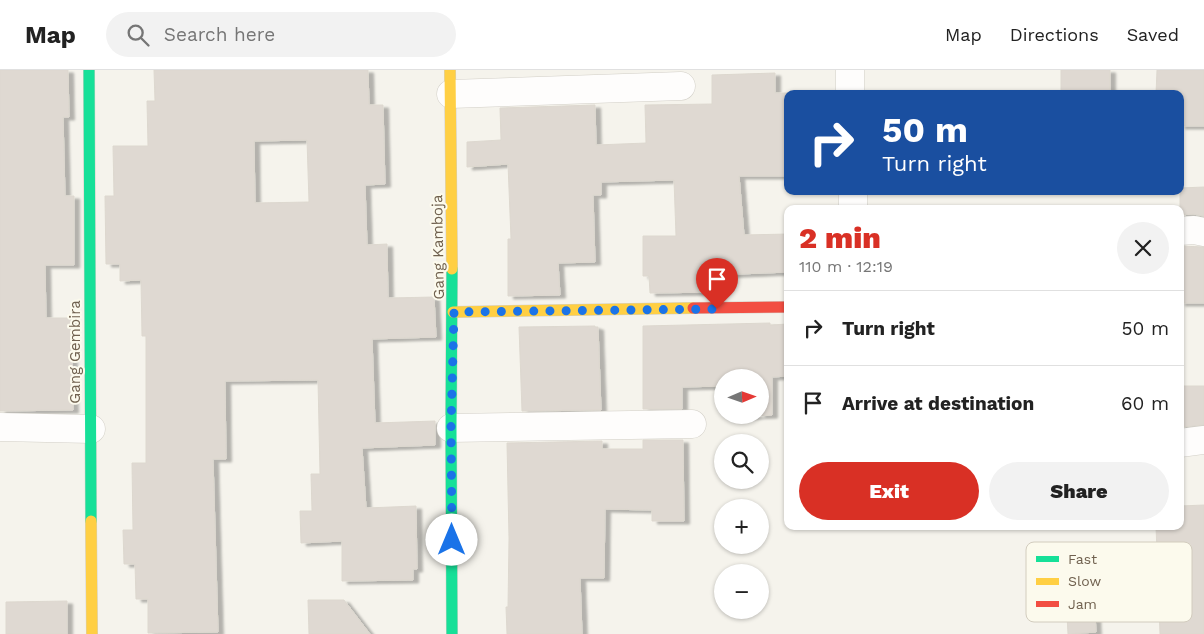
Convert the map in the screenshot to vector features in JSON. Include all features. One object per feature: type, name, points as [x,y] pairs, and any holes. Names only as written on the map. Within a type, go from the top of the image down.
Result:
[{"type":"street","name":"Gang Gembira","points":[[88,70],[92,634]]},
{"type":"street","points":[[850,70],[850,90]]},
{"type":"street","points":[[450,82],[681,86]]},
{"type":"street","name":"Gang Kamboja","points":[[450,82],[454,312],[451,428],[452,634]]},
{"type":"street","points":[[1184,230],[1204,232]]},
{"type":"street","points":[[454,312],[784,307]]},
{"type":"street","points":[[451,428],[692,424]]},
{"type":"street","points":[[0,427],[91,429]]},
{"type":"street","points":[[1184,442],[1204,440]]},
{"type":"building","points":[[0,70],[68,70],[69,117],[63,117],[65,196],[74,196],[74,265],[45,265],[46,318],[71,318],[73,410],[0,411]]},
{"type":"building","points":[[154,70],[368,70],[369,105],[383,105],[385,184],[365,185],[367,245],[387,244],[388,298],[434,297],[436,337],[372,339],[375,423],[435,421],[435,445],[362,448],[366,508],[416,506],[417,569],[413,569],[413,580],[342,581],[342,541],[301,543],[300,511],[312,511],[311,474],[320,474],[318,380],[225,381],[226,459],[213,459],[218,632],[148,633],[148,599],[136,599],[135,564],[124,564],[123,530],[133,530],[132,463],[146,463],[146,336],[142,336],[141,280],[120,281],[120,264],[106,264],[105,196],[114,196],[113,146],[148,146],[147,101],[155,101]],"holes":[[[307,140],[309,202],[255,203],[254,141]]]},
{"type":"building","points":[[1061,70],[1110,70],[1110,90],[1061,90]]},
{"type":"building","points":[[1157,70],[1204,70],[1204,126],[1184,126],[1184,90],[1156,90]]},
{"type":"building","points":[[775,73],[775,93],[784,93],[784,176],[739,176],[744,235],[784,234],[784,272],[715,275],[715,292],[650,293],[649,276],[643,276],[643,236],[676,236],[674,180],[601,182],[601,195],[593,195],[595,262],[558,263],[560,295],[508,296],[508,239],[511,239],[508,164],[467,167],[467,142],[501,140],[500,108],[595,105],[596,145],[646,143],[645,105],[712,104],[712,75]]},
{"type":"building","points":[[1204,187],[1204,216],[1184,215],[1184,205],[1180,205],[1180,195],[1184,195],[1184,188]]},
{"type":"building","points":[[1184,246],[1204,247],[1204,303],[1184,303]]},
{"type":"building","points":[[784,324],[784,376],[772,377],[772,415],[769,415],[769,369],[714,369],[714,386],[682,387],[682,409],[643,409],[643,326]]},
{"type":"building","points":[[519,327],[598,327],[601,410],[522,411]]},
{"type":"building","points":[[1184,386],[1204,386],[1204,425],[1184,427]]},
{"type":"building","points":[[643,440],[683,440],[684,521],[652,521],[652,510],[605,509],[604,578],[580,578],[582,634],[507,634],[506,607],[508,607],[509,538],[507,443],[602,441],[602,449],[643,449]]},
{"type":"building","points":[[1204,505],[1204,634],[1160,634],[1160,622],[1192,622],[1192,542],[1157,542],[1156,530],[1184,530],[1184,506]]},
{"type":"building","points":[[308,600],[344,600],[370,634],[309,634]]},
{"type":"building","points":[[67,601],[67,634],[6,634],[6,602]]},
{"type":"building","points":[[1067,622],[1095,622],[1096,632],[1068,634]]},
{"type":"traffic: fast","points":[[89,70],[91,521]]},
{"type":"traffic: fast","points":[[452,269],[452,634]]},
{"type":"traffic: slow","points":[[450,70],[452,269]]},
{"type":"traffic: slow","points":[[453,312],[693,308]]},
{"type":"traffic: slow","points":[[91,521],[92,634]]},
{"type":"traffic: jam","points":[[693,308],[784,307]]},
{"type":"route","points":[[452,540],[451,428],[454,312],[717,309]]}]
